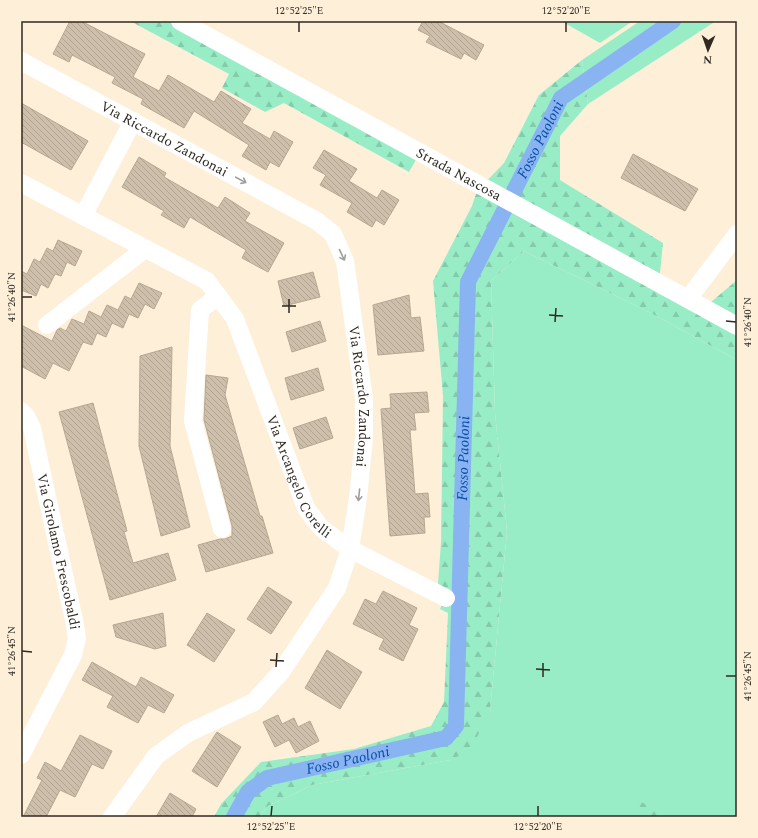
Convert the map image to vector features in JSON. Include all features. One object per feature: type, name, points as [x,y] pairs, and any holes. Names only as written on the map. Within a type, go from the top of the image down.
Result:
[{"type":"street","name":"Strada Nascosa","points":[[180,21],[737,326]]},
{"type":"street","name":"Via Riccardo Zandonai","points":[[21,61],[317,221],[333,234],[345,261],[364,399],[364,438],[358,498],[350,549],[337,588],[281,672],[254,702],[188,733],[156,756],[112,817]]},
{"type":"street","points":[[82,216],[133,121]]},
{"type":"street","name":"Via Arcangelo Corelli","points":[[21,183],[207,281],[235,319],[306,508],[320,528],[350,549],[446,598]]},
{"type":"street","points":[[688,299],[737,234]]},
{"type":"street","points":[[47,325],[145,249]]},
{"type":"street","points":[[218,296],[200,310],[193,421],[222,529]]},
{"type":"street","name":"Via Girolamo Frescobaldi","points":[[21,411],[26,416],[32,428],[77,638],[73,655],[21,755]]},
{"type":"green space","points":[[130,21],[172,21],[418,156],[409,172],[284,103],[265,112],[222,88],[229,74]]},
{"type":"green space","points":[[561,21],[633,21],[600,43]]},
{"type":"green space","points":[[640,21],[716,21],[588,104],[582,60]]},
{"type":"green space","points":[[582,60],[588,104],[560,136],[560,180],[663,243],[658,293],[698,313],[737,280],[737,360],[649,312],[524,251],[491,281],[495,413],[507,531],[490,711],[477,737],[467,752],[450,760],[312,785],[268,806],[259,817],[214,817],[221,804],[261,762],[354,749],[431,726],[444,702],[448,613],[440,609],[448,590],[438,584],[441,542],[443,396],[433,281],[472,206],[477,191],[504,163],[539,95]]},
{"type":"green space","points":[[524,251],[649,312],[737,360],[737,817],[259,817],[268,806],[312,785],[450,760],[490,711],[507,531],[495,413],[491,281]]},
{"type":"green space","points":[[641,802],[672,817],[634,817]]},
{"type":"building","points":[[70,21],[81,21],[145,54],[133,77],[159,91],[168,75],[214,102],[221,91],[251,109],[242,123],[270,139],[274,131],[293,142],[279,167],[270,162],[266,170],[242,156],[249,145],[194,111],[184,128],[141,104],[143,99],[112,83],[115,77],[72,55],[69,62],[53,54]]},
{"type":"building","points":[[423,21],[438,21],[484,45],[476,60],[464,53],[461,59],[426,42],[430,36],[418,30]]},
{"type":"building","points":[[21,103],[88,141],[71,170],[21,142]]},
{"type":"building","points":[[324,150],[357,169],[349,181],[377,198],[382,190],[399,200],[384,225],[376,220],[372,227],[347,212],[352,203],[320,185],[326,175],[313,168]]},
{"type":"building","points":[[633,154],[698,189],[685,211],[621,178]]},
{"type":"building","points":[[139,157],[166,173],[164,177],[218,208],[225,197],[250,213],[245,221],[284,243],[268,272],[242,258],[246,250],[190,217],[184,228],[161,215],[164,211],[122,187]]},
{"type":"building","points":[[58,240],[82,251],[75,266],[67,262],[61,276],[55,274],[48,288],[41,284],[36,296],[21,290],[21,271],[27,274],[34,259],[40,262],[47,248],[53,251]]},
{"type":"building","points":[[313,272],[320,297],[284,306],[278,281]]},
{"type":"building","points":[[139,283],[162,293],[154,309],[145,304],[138,318],[129,314],[123,328],[112,323],[106,337],[97,333],[92,345],[83,342],[69,371],[53,363],[45,379],[21,366],[21,325],[52,341],[57,330],[60,328],[66,331],[72,319],[84,324],[89,311],[101,317],[107,305],[118,310],[125,296],[131,299]]},
{"type":"building","points":[[409,295],[411,318],[420,317],[424,351],[378,355],[373,305]]},
{"type":"building","points":[[320,321],[326,341],[292,352],[286,332]]},
{"type":"building","points":[[172,347],[170,446],[190,527],[161,536],[139,446],[140,356]]},
{"type":"building","points":[[318,368],[324,390],[291,400],[285,378]]},
{"type":"building","points":[[206,375],[228,378],[225,395],[260,516],[262,516],[273,553],[206,572],[198,545],[232,536],[232,526],[204,420]]},
{"type":"building","points":[[427,392],[429,412],[414,413],[416,430],[410,430],[415,494],[428,493],[430,517],[424,517],[425,533],[390,536],[381,409],[391,408],[390,394]]},
{"type":"building","points":[[93,403],[127,531],[124,532],[133,563],[168,553],[176,580],[110,600],[59,412]]},
{"type":"building","points":[[326,417],[333,438],[300,449],[293,428]]},
{"type":"building","points":[[268,587],[292,602],[271,634],[247,619]]},
{"type":"building","points":[[383,591],[417,608],[409,625],[418,629],[403,661],[379,649],[384,639],[353,624],[365,599],[376,604]]},
{"type":"building","points":[[163,613],[166,646],[155,649],[116,637],[113,625]]},
{"type":"building","points":[[207,613],[235,630],[214,662],[187,645]]},
{"type":"building","points":[[327,650],[362,672],[340,709],[305,688]]},
{"type":"building","points":[[92,662],[136,687],[141,677],[174,695],[164,713],[148,705],[138,723],[107,707],[113,696],[82,680]]},
{"type":"building","points":[[278,715],[282,724],[294,718],[298,727],[310,721],[319,741],[296,753],[289,740],[275,747],[263,722]]},
{"type":"building","points":[[217,732],[241,747],[217,787],[192,771]]},
{"type":"building","points":[[80,735],[112,751],[103,769],[92,764],[75,797],[60,790],[46,817],[23,817],[42,780],[37,778],[45,762],[61,771]]},
{"type":"building","points":[[170,793],[196,809],[192,817],[156,817]]},
{"type":"waterway","name":"Fosso Paoloni","points":[[234,817],[248,792],[267,778],[446,738],[456,726],[468,282],[561,98],[673,21]]}]
